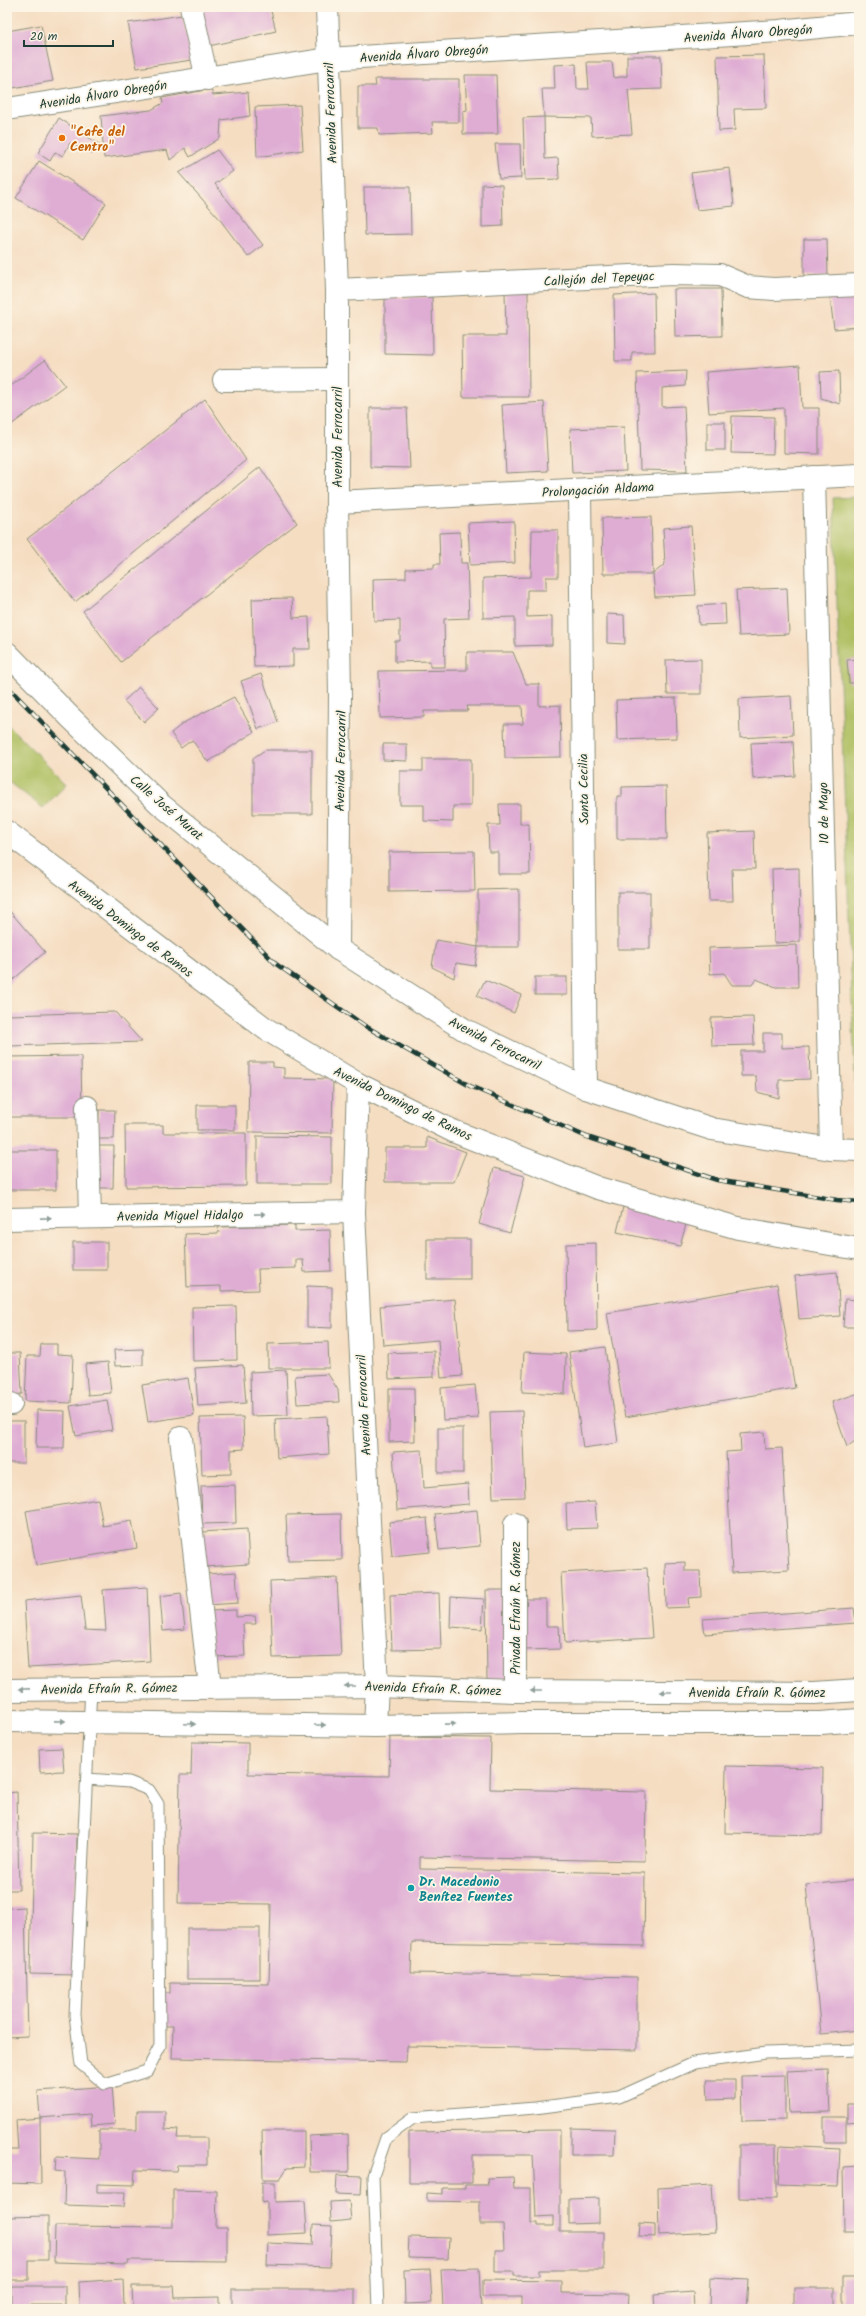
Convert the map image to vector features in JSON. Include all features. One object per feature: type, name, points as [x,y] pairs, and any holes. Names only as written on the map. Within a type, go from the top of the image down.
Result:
[{"type":"street","points":[[191,7],[207,79]]},
{"type":"street","name":"Avenida Ferrocarril","points":[[327,7],[337,290],[337,502],[340,696],[338,949],[464,1030],[586,1088],[712,1129],[831,1149],[859,1150]]},
{"type":"street","name":"Avenida Álvaro Obregón","points":[[7,109],[328,59],[779,32],[849,18]]},
{"type":"street","name":"Callejón del Tepeyac","points":[[337,290],[673,274],[720,275],[748,287],[774,289],[859,285]]},
{"type":"street","points":[[224,380],[337,379]]},
{"type":"street","name":"Prolongación Aldama","points":[[337,502],[859,475]]},
{"type":"street","name":"10 de Mayo","points":[[814,477],[831,1149]]},
{"type":"street","name":"Santa Cecilia","points":[[580,490],[586,1088]]},
{"type":"street","name":"Calle José Murat","points":[[7,652],[70,717],[160,804],[338,949]]},
{"type":"street","name":"Avenida Domingo de Ramos","points":[[7,832],[266,1029],[358,1084],[453,1131],[598,1188],[738,1228],[859,1249]]},
{"type":"street","name":"Avenida Ferrocarril","points":[[358,1084],[354,1212],[377,1686],[375,1726]]},
{"type":"street","points":[[87,1107],[90,1217]]},
{"type":"street","name":"Avenida Miguel Hidalgo","points":[[7,1219],[354,1212]]},
{"type":"street","points":[[181,1438],[210,1687]]},
{"type":"street","name":"Privada Efraín R. Gómez","points":[[514,1524],[515,1691]]},
{"type":"street","name":"Avenida Efraín R. Gómez","points":[[7,1690],[377,1686],[515,1691],[814,1693],[859,1690]]},
{"type":"street","points":[[7,1721],[375,1726],[821,1723],[859,1720]]},
{"type":"lane","points":[[87,1779],[128,1782],[149,1790],[158,1804],[160,2046],[147,2071],[105,2084],[81,2064],[75,2015],[87,1779],[88,1722],[91,1688]]},
{"type":"lane","points":[[378,2309],[373,2176],[386,2138],[413,2118],[535,2108],[619,2097],[694,2063],[766,2054],[859,2050]]},
{"type":"green space","points":[[859,497],[859,1128],[857,1128],[833,498]]},
{"type":"green space","points":[[7,724],[67,784],[43,808],[7,780]]},
{"type":"building","points":[[199,7],[270,7],[276,31],[209,46]]},
{"type":"building","points":[[182,15],[192,60],[137,68],[128,23]]},
{"type":"building","points":[[41,25],[53,81],[7,89],[7,31]]},
{"type":"building","points":[[764,55],[766,108],[734,109],[735,130],[719,131],[717,56]]},
{"type":"building","points":[[627,56],[661,56],[662,89],[628,90],[632,134],[592,136],[591,118],[544,117],[542,89],[555,89],[554,65],[576,64],[577,89],[589,89],[587,62],[612,62],[614,78],[627,76]]},
{"type":"building","points":[[465,75],[496,75],[498,134],[463,134],[463,111],[467,110]]},
{"type":"building","points":[[375,79],[459,79],[459,122],[432,122],[433,133],[379,135],[378,128],[358,128],[358,86],[376,86]]},
{"type":"building","points":[[211,89],[213,95],[248,92],[250,116],[221,120],[220,138],[190,157],[185,148],[170,160],[167,150],[104,158],[101,116],[151,110],[163,103],[162,98]]},
{"type":"building","points":[[300,105],[303,150],[257,157],[255,107]]},
{"type":"building","points":[[544,117],[545,159],[558,158],[559,179],[525,180],[523,118]]},
{"type":"building","points":[[59,118],[100,145],[93,154],[70,143],[63,156],[55,152],[50,161],[38,153]]},
{"type":"building","points":[[495,144],[520,144],[521,178],[499,179]]},
{"type":"building","points":[[217,150],[233,171],[215,184],[263,245],[248,257],[218,217],[179,173]]},
{"type":"building","points":[[39,161],[106,203],[83,240],[16,198]]},
{"type":"building","points":[[730,168],[734,206],[697,210],[691,173]]},
{"type":"building","points":[[482,184],[502,185],[503,226],[482,227]]},
{"type":"building","points":[[364,187],[410,187],[411,234],[365,235]]},
{"type":"building","points":[[804,239],[827,239],[828,276],[804,276]]},
{"type":"building","points":[[674,289],[721,289],[722,336],[675,337]]},
{"type":"building","points":[[505,291],[528,291],[529,397],[463,397],[462,336],[506,336]]},
{"type":"building","points":[[654,293],[655,352],[632,352],[632,361],[615,361],[614,295]]},
{"type":"building","points":[[859,294],[859,327],[834,329],[830,298]]},
{"type":"building","points":[[432,297],[433,355],[385,354],[385,298]]},
{"type":"building","points":[[45,360],[65,385],[7,428],[7,389]]},
{"type":"building","points":[[800,365],[802,408],[819,408],[819,454],[784,453],[784,408],[709,413],[706,372]]},
{"type":"building","points":[[686,371],[685,386],[662,388],[662,407],[684,406],[687,471],[640,470],[637,373]]},
{"type":"building","points":[[839,371],[840,404],[821,398],[820,372]]},
{"type":"building","points":[[205,399],[246,460],[75,602],[27,539]]},
{"type":"building","points":[[544,402],[548,471],[506,473],[502,405]]},
{"type":"building","points":[[370,408],[407,408],[410,468],[370,467]]},
{"type":"building","points":[[732,416],[774,417],[773,454],[731,453]]},
{"type":"building","points":[[707,422],[725,422],[725,450],[707,450]]},
{"type":"building","points":[[624,427],[626,471],[572,473],[570,429]]},
{"type":"building","points":[[260,467],[297,523],[121,662],[83,611]]},
{"type":"building","points":[[651,517],[653,574],[603,574],[602,518]]},
{"type":"building","points":[[514,521],[515,563],[470,565],[468,523]]},
{"type":"building","points":[[691,526],[696,595],[655,597],[653,574],[665,564],[663,528]]},
{"type":"building","points":[[532,530],[558,530],[558,577],[546,577],[546,590],[527,590],[527,617],[552,616],[552,645],[515,646],[515,617],[483,618],[483,578],[531,577]]},
{"type":"building","points":[[460,532],[461,563],[467,563],[469,618],[444,619],[445,667],[430,667],[430,661],[395,662],[395,641],[400,641],[400,620],[374,621],[373,579],[406,578],[406,569],[434,568],[434,564],[440,564],[439,533]]},
{"type":"building","points":[[787,588],[789,634],[739,636],[736,590]]},
{"type":"building","points":[[292,598],[293,618],[309,617],[310,649],[293,649],[293,666],[254,667],[252,599]]},
{"type":"building","points":[[725,604],[726,624],[699,625],[698,606]]},
{"type":"building","points":[[607,614],[624,615],[625,644],[607,643]]},
{"type":"building","points":[[467,652],[513,652],[526,684],[539,684],[539,706],[560,705],[561,757],[505,758],[504,724],[523,724],[522,706],[467,706],[468,711],[424,711],[424,717],[380,718],[379,671],[467,670]]},
{"type":"building","points":[[701,659],[701,694],[667,694],[666,660]]},
{"type":"building","points":[[859,659],[859,683],[849,683],[847,660]]},
{"type":"building","points":[[261,674],[278,722],[258,729],[241,681]]},
{"type":"building","points":[[139,687],[159,708],[144,722],[124,701]]},
{"type":"building","points":[[791,696],[793,735],[740,738],[739,699]]},
{"type":"building","points":[[234,697],[254,732],[208,762],[192,740],[181,748],[171,733],[185,722]]},
{"type":"building","points":[[676,698],[677,738],[617,740],[616,700]]},
{"type":"building","points":[[793,741],[795,776],[753,779],[751,743]]},
{"type":"building","points":[[383,744],[407,744],[407,761],[383,760]]},
{"type":"building","points":[[265,750],[312,750],[312,814],[253,814],[253,758]]},
{"type":"building","points":[[423,759],[471,759],[471,806],[453,806],[453,822],[424,821],[424,805],[400,805],[400,771],[423,771]]},
{"type":"building","points":[[666,786],[667,839],[617,839],[617,796],[622,796],[622,787]]},
{"type":"building","points":[[499,804],[520,804],[520,824],[529,824],[530,874],[498,874],[498,852],[489,852],[488,825],[500,825]]},
{"type":"building","points":[[754,831],[755,869],[732,869],[733,901],[709,901],[707,833]]},
{"type":"building","points":[[474,851],[475,891],[389,892],[389,852]]},
{"type":"building","points":[[799,868],[800,942],[774,943],[772,869]]},
{"type":"building","points":[[519,889],[519,947],[478,947],[478,890]]},
{"type":"building","points":[[618,892],[650,892],[650,949],[618,949]]},
{"type":"building","points":[[7,908],[45,952],[7,985]]},
{"type":"building","points":[[436,940],[478,947],[475,966],[456,963],[454,978],[432,967]]},
{"type":"building","points":[[797,945],[798,987],[776,987],[756,979],[752,985],[732,985],[724,973],[710,974],[709,948]]},
{"type":"building","points":[[535,977],[567,977],[567,995],[535,995]]},
{"type":"building","points":[[485,980],[521,995],[514,1013],[477,996]]},
{"type":"building","points":[[115,1012],[142,1042],[9,1046],[8,1015]]},
{"type":"building","points":[[753,1017],[754,1045],[712,1046],[711,1018]]},
{"type":"building","points":[[763,1033],[782,1033],[782,1048],[809,1047],[810,1079],[779,1080],[779,1098],[757,1092],[756,1076],[741,1076],[741,1051],[763,1051]]},
{"type":"building","points":[[81,1056],[82,1117],[7,1117],[7,1057]]},
{"type":"building","points":[[249,1062],[273,1062],[273,1067],[284,1068],[284,1078],[333,1079],[332,1133],[248,1132]]},
{"type":"building","points":[[197,1105],[235,1105],[235,1130],[197,1130]]},
{"type":"building","points":[[99,1110],[115,1110],[114,1139],[98,1139]]},
{"type":"building","points":[[125,1125],[163,1125],[163,1133],[246,1133],[246,1186],[126,1187]]},
{"type":"building","points":[[7,1133],[8,1150],[56,1150],[56,1190],[7,1190]]},
{"type":"building","points":[[257,1136],[332,1137],[332,1184],[257,1184]]},
{"type":"building","points":[[427,1137],[466,1152],[454,1182],[385,1182],[385,1148],[427,1148]]},
{"type":"building","points":[[99,1146],[114,1146],[113,1188],[98,1188]]},
{"type":"building","points":[[494,1168],[525,1176],[510,1233],[479,1224]]},
{"type":"building","points":[[623,1207],[687,1221],[680,1246],[617,1232]]},
{"type":"building","points":[[295,1225],[295,1231],[330,1230],[331,1271],[304,1272],[303,1260],[296,1260],[296,1268],[258,1269],[259,1290],[221,1291],[221,1286],[187,1287],[185,1234],[219,1233],[218,1227]]},
{"type":"building","points":[[427,1239],[470,1239],[470,1279],[427,1279]]},
{"type":"building","points":[[73,1242],[107,1242],[107,1270],[73,1270]]},
{"type":"building","points":[[596,1243],[597,1330],[567,1331],[566,1244]]},
{"type":"building","points":[[837,1272],[840,1316],[799,1319],[795,1276]]},
{"type":"building","points":[[777,1284],[795,1388],[625,1417],[607,1313]]},
{"type":"building","points":[[307,1286],[332,1287],[332,1328],[307,1327]]},
{"type":"building","points":[[455,1299],[462,1376],[441,1378],[438,1340],[383,1345],[380,1306]]},
{"type":"building","points":[[845,1299],[859,1300],[859,1327],[843,1327]]},
{"type":"building","points":[[236,1306],[237,1360],[193,1361],[192,1307]]},
{"type":"building","points":[[328,1342],[329,1368],[268,1368],[268,1344]]},
{"type":"building","points":[[41,1344],[57,1344],[57,1354],[73,1355],[71,1403],[25,1401],[27,1356],[40,1356]]},
{"type":"building","points":[[605,1347],[618,1443],[583,1448],[569,1352]]},
{"type":"building","points":[[143,1349],[143,1365],[115,1366],[114,1350]]},
{"type":"building","points":[[434,1351],[434,1377],[389,1379],[388,1353]]},
{"type":"building","points":[[524,1352],[566,1354],[565,1394],[522,1392]]},
{"type":"building","points":[[7,1353],[20,1353],[22,1394],[7,1395]]},
{"type":"building","points":[[108,1362],[111,1393],[88,1395],[85,1364]]},
{"type":"building","points":[[243,1365],[246,1403],[198,1406],[195,1368]]},
{"type":"building","points":[[286,1370],[288,1415],[251,1416],[250,1372]]},
{"type":"building","points":[[328,1374],[338,1390],[339,1402],[297,1404],[295,1376]]},
{"type":"building","points":[[188,1378],[194,1415],[148,1422],[142,1385]]},
{"type":"building","points":[[475,1385],[478,1418],[443,1420],[441,1388]]},
{"type":"building","points":[[389,1388],[414,1388],[415,1441],[389,1442]]},
{"type":"building","points":[[859,1393],[859,1438],[847,1447],[832,1402]]},
{"type":"building","points":[[107,1400],[112,1430],[76,1436],[70,1406]]},
{"type":"building","points":[[37,1410],[65,1411],[64,1448],[36,1448]]},
{"type":"building","points":[[522,1411],[525,1497],[493,1498],[490,1412]]},
{"type":"building","points":[[327,1416],[329,1454],[277,1458],[275,1419]]},
{"type":"building","points":[[243,1417],[244,1449],[231,1450],[231,1474],[202,1475],[200,1418]]},
{"type":"building","points":[[7,1421],[24,1421],[24,1463],[7,1463]]},
{"type":"building","points":[[438,1428],[463,1428],[463,1473],[438,1473]]},
{"type":"building","points":[[764,1432],[765,1449],[782,1448],[789,1570],[732,1573],[726,1452],[741,1451],[740,1434]]},
{"type":"building","points":[[422,1450],[424,1488],[468,1484],[469,1504],[397,1510],[393,1452]]},
{"type":"building","points":[[235,1485],[236,1523],[202,1524],[201,1486]]},
{"type":"building","points":[[98,1499],[103,1526],[132,1521],[137,1548],[36,1565],[26,1511]]},
{"type":"building","points":[[595,1502],[597,1528],[567,1529],[566,1503]]},
{"type":"building","points":[[477,1510],[480,1546],[439,1550],[435,1514]]},
{"type":"building","points":[[341,1514],[342,1560],[288,1561],[286,1515]]},
{"type":"building","points":[[427,1518],[430,1552],[392,1556],[389,1522]]},
{"type":"building","points":[[247,1529],[249,1564],[204,1567],[202,1532]]},
{"type":"building","points":[[685,1562],[685,1571],[700,1571],[701,1597],[688,1598],[689,1607],[666,1608],[665,1563]]},
{"type":"building","points":[[647,1568],[652,1638],[565,1643],[561,1573]]},
{"type":"building","points":[[236,1572],[238,1603],[208,1605],[206,1574]]},
{"type":"building","points":[[337,1578],[341,1656],[273,1658],[270,1581]]},
{"type":"building","points":[[147,1587],[150,1661],[28,1668],[24,1601],[81,1595],[85,1630],[106,1631],[103,1590]]},
{"type":"building","points":[[486,1590],[511,1590],[512,1683],[487,1683]]},
{"type":"building","points":[[181,1593],[185,1629],[163,1631],[160,1596]]},
{"type":"building","points":[[439,1593],[441,1649],[392,1650],[390,1595]]},
{"type":"building","points":[[451,1597],[484,1599],[482,1629],[450,1627]]},
{"type":"building","points":[[525,1599],[546,1599],[546,1626],[559,1626],[560,1649],[525,1650]]},
{"type":"building","points":[[854,1608],[856,1623],[705,1634],[703,1619]]},
{"type":"building","points":[[236,1610],[236,1617],[255,1616],[256,1624],[243,1624],[245,1656],[211,1657],[209,1611]]},
{"type":"building","name":"Dr. Macedonio Benítez Fuentes","points":[[390,1737],[491,1738],[490,1789],[646,1792],[645,1861],[420,1857],[420,1869],[645,1873],[644,1946],[412,1942],[411,1973],[637,1977],[637,2050],[407,2046],[406,2062],[172,2058],[173,2026],[160,2026],[160,1993],[170,1993],[170,1983],[269,1984],[271,1904],[178,1903],[180,1775],[191,1775],[192,1742],[248,1743],[248,1774],[389,1776]]},
{"type":"building","points":[[62,1748],[64,1771],[40,1772],[39,1749]]},
{"type":"building","points":[[726,1766],[823,1768],[822,1835],[725,1833]]},
{"type":"building","points":[[17,1792],[19,1890],[7,1890],[7,1793]]},
{"type":"building","points":[[33,1833],[77,1834],[74,1975],[30,1974]]},
{"type":"building","points":[[859,1880],[859,2030],[821,2034],[806,1885]]},
{"type":"building","points":[[25,1907],[28,2036],[7,2037],[7,1992],[11,1990],[8,1908]]},
{"type":"building","points":[[187,1928],[260,1928],[260,1979],[187,1979]]},
{"type":"building","points":[[828,2069],[830,2112],[789,2113],[787,2071]]},
{"type":"building","points":[[785,2075],[785,2120],[742,2121],[741,2076]]},
{"type":"building","points":[[707,2080],[735,2080],[735,2099],[708,2100]]},
{"type":"building","points":[[112,2086],[115,2124],[91,2126],[90,2114],[40,2118],[38,2091]]},
{"type":"building","points":[[847,2104],[859,2104],[859,2122],[847,2123]]},
{"type":"building","points":[[137,2111],[165,2111],[165,2129],[178,2130],[177,2138],[207,2138],[207,2165],[177,2165],[176,2171],[135,2170],[134,2185],[97,2184],[97,2192],[125,2192],[124,2207],[64,2205],[65,2172],[55,2171],[56,2157],[99,2159],[99,2130],[137,2130]]},
{"type":"building","points":[[824,2117],[846,2117],[846,2142],[824,2142]]},
{"type":"building","points":[[40,2118],[41,2184],[7,2183],[7,2150],[18,2150],[16,2120]]},
{"type":"building","points":[[571,2128],[615,2129],[614,2155],[571,2155]]},
{"type":"building","points":[[560,2130],[560,2232],[604,2232],[604,2270],[539,2270],[539,2276],[514,2276],[514,2272],[495,2272],[495,2250],[504,2250],[503,2224],[480,2224],[480,2202],[427,2201],[427,2193],[443,2194],[443,2188],[465,2188],[465,2185],[488,2185],[487,2178],[513,2177],[514,2188],[531,2188],[531,2223],[538,2223],[538,2226],[553,2226],[553,2216],[536,2217],[533,2155],[472,2155],[472,2183],[409,2183],[409,2132]]},
{"type":"building","points":[[262,2131],[304,2131],[304,2167],[287,2168],[280,2179],[263,2179]]},
{"type":"building","points":[[348,2134],[349,2172],[310,2172],[309,2136]]},
{"type":"building","points":[[739,2145],[776,2145],[776,2199],[739,2198]]},
{"type":"building","points":[[780,2146],[840,2149],[838,2187],[778,2185]]},
{"type":"building","points":[[859,2166],[859,2232],[844,2232],[843,2167]]},
{"type":"building","points":[[337,2175],[362,2176],[361,2195],[336,2194]]},
{"type":"building","points":[[262,2182],[275,2182],[275,2202],[305,2201],[307,2233],[267,2235],[267,2202],[262,2203]]},
{"type":"building","points":[[712,2185],[715,2232],[659,2235],[658,2188]]},
{"type":"building","points":[[173,2190],[217,2191],[216,2228],[227,2228],[227,2261],[127,2260],[128,2264],[54,2262],[55,2226],[173,2227]]},
{"type":"building","points":[[599,2198],[599,2223],[569,2224],[569,2199]]},
{"type":"building","points":[[349,2201],[351,2220],[331,2222],[330,2202]]},
{"type":"building","points":[[48,2216],[48,2260],[29,2260],[29,2280],[11,2280],[9,2217]]},
{"type":"building","points":[[640,2223],[655,2224],[655,2237],[639,2236]]},
{"type":"building","points":[[313,2225],[332,2226],[330,2267],[267,2265],[268,2243],[312,2245]]},
{"type":"building","points":[[409,2237],[449,2238],[448,2259],[408,2258]]},
{"type":"building","points":[[479,2268],[481,2309],[408,2309],[443,2307],[441,2269]]},
{"type":"building","points":[[430,2269],[432,2303],[405,2304],[404,2270]]},
{"type":"building","points":[[843,2277],[859,2277],[859,2309],[843,2309]]},
{"type":"building","points":[[710,2278],[748,2280],[746,2309],[709,2309]]},
{"type":"building","points":[[123,2279],[124,2305],[80,2308],[79,2282]]},
{"type":"building","points":[[483,2280],[562,2281],[562,2293],[629,2294],[628,2309],[522,2309],[522,2297],[483,2297]]},
{"type":"building","points":[[11,2286],[65,2286],[65,2305],[28,2305],[28,2309],[11,2309]]},
{"type":"building","points":[[132,2286],[174,2286],[175,2298],[219,2297],[219,2309],[133,2309]]},
{"type":"building","points":[[794,2288],[834,2288],[834,2309],[794,2309]]},
{"type":"building","points":[[232,2289],[355,2289],[355,2309],[232,2309]]},
{"type":"building","points":[[693,2292],[694,2309],[655,2309],[654,2295]]},
{"type":"railway","points":[[7,686],[276,964],[365,1026],[470,1086],[587,1137],[717,1180],[837,1200],[859,1202]]},
{"type":"place","name":"\"Cafe del Centro\"","points":[[62,138]]},
{"type":"place","name":"Dr. Macedonio Benítez Fuentes","points":[[411,1888]]}]
